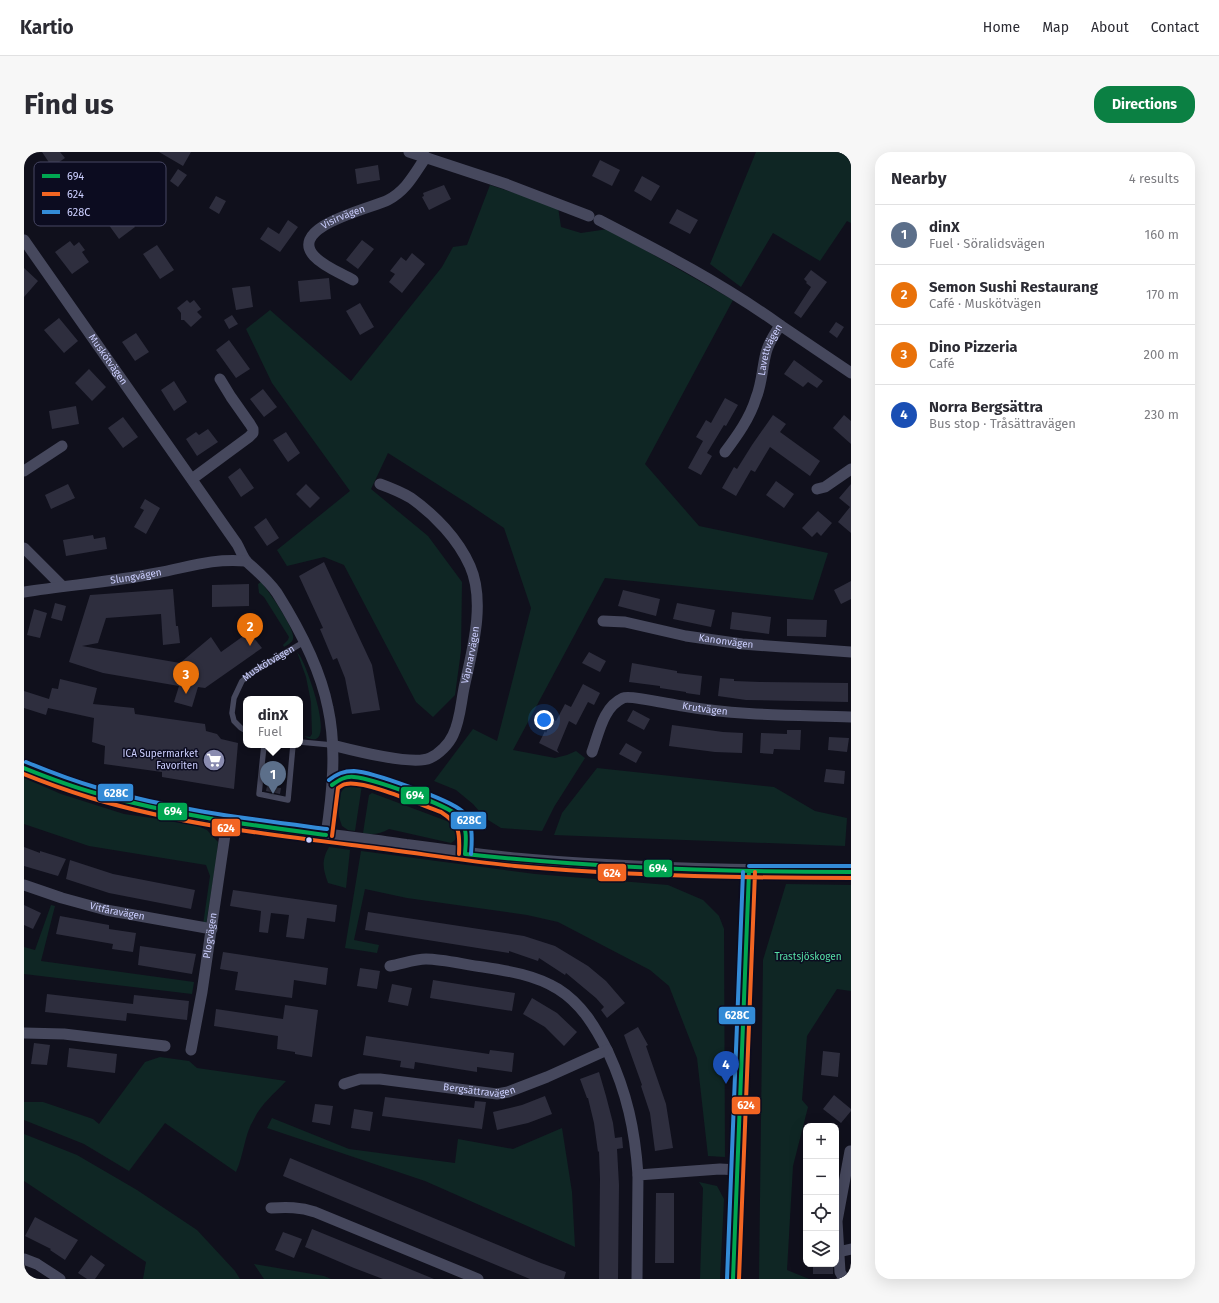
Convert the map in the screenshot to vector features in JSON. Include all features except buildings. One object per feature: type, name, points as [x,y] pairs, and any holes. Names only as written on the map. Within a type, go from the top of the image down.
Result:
[{"type":"street","points":[[409,152],[506,184],[594,218],[726,288],[780,325]]},
{"type":"street","name":"Visirvägen","points":[[353,280],[314,257],[310,250],[309,243],[312,236],[323,226],[338,218],[388,200],[409,183],[426,157]]},
{"type":"street","name":"Muskötvägen","points":[[24,240],[237,544],[246,561],[262,574],[272,586],[291,616],[311,656],[325,696],[331,724],[332,785],[326,835]]},
{"type":"street","name":"Lavettvägen","points":[[725,452],[746,421],[756,399],[766,352],[780,325],[851,372]]},
{"type":"street","points":[[192,479],[253,433],[253,429],[250,424],[220,379]]},
{"type":"street","points":[[24,471],[62,446]]},
{"type":"street","points":[[817,490],[825,487],[851,469]]},
{"type":"street","name":"Väpnarvägen","points":[[332,745],[387,757],[420,761],[431,758],[438,753],[453,735],[457,724],[471,653],[477,620],[477,589],[471,568],[465,556],[452,537],[433,517],[411,499],[380,484]]},
{"type":"street","points":[[24,548],[62,586]]},
{"type":"street","name":"Slungvägen","points":[[24,592],[157,573],[211,561],[246,561]]},
{"type":"street","name":"Kanonvägen","points":[[603,621],[625,622],[686,636],[742,644],[851,652]]},
{"type":"street","name":"Krutvägen","points":[[592,752],[604,719],[612,705],[626,697],[703,710],[752,714],[851,717]]},
{"type":"street","points":[[24,768],[59,782],[120,800],[158,809],[227,821],[465,854],[530,861],[626,868],[749,872],[851,872]]},
{"type":"street","name":"Plogvägen","points":[[191,1050],[212,929],[227,821]]},
{"type":"street","points":[[733,1279],[749,872]]},
{"type":"street","name":"Vitfåravägen","points":[[24,885],[62,898],[106,910],[212,929]]},
{"type":"street","points":[[390,966],[425,959],[509,971],[538,979],[560,990],[580,1008],[596,1028],[618,1074],[628,1104],[633,1126],[638,1175],[637,1279]]},
{"type":"street","points":[[24,1033],[64,1034],[164,1046]]},
{"type":"street","name":"Bergsättravägen","points":[[344,1084],[360,1080],[380,1079],[497,1094],[508,1092],[547,1078],[607,1050]]},
{"type":"street","points":[[837,1231],[837,1221],[850,1151]]},
{"type":"street","points":[[638,1175],[720,1169],[738,1170]]},
{"type":"street","points":[[271,1208],[303,1208],[315,1212],[478,1279]]},
{"type":"street","points":[[839,1252],[851,1249]]},
{"type":"street","points":[[24,1259],[37,1264],[60,1279]]},
{"type":"street","points":[[839,1262],[840,1272],[844,1279]]},
{"type":"lane","name":"Muskötvägen","points":[[243,729],[234,721],[232,713],[234,698],[242,681],[254,671],[304,642]]},
{"type":"lane","points":[[303,742],[332,745]]},
{"type":"lane","points":[[264,748],[259,794],[288,800],[293,748]]},
{"type":"lane","points":[[332,785],[342,778],[354,777],[380,784],[444,807],[458,816],[464,825],[466,841],[465,854]]},
{"type":"green space","points":[[756,152],[851,152],[851,223],[847,221],[820,261],[773,233],[741,287],[710,264]]},
{"type":"green space","points":[[490,185],[558,207],[561,227],[581,233],[608,229],[733,300],[645,464],[699,526],[828,553],[813,600],[605,578],[513,750],[555,758],[576,751],[585,758],[554,807],[542,831],[501,828],[485,818],[473,804],[456,790],[434,781],[473,729],[497,741],[531,608],[504,528],[388,453],[371,489],[428,536],[462,582],[461,651],[455,695],[433,717],[416,702],[344,565],[324,557],[287,566],[277,550],[350,491],[272,383],[246,329],[270,310],[351,381],[442,267],[453,247],[467,245]]},
{"type":"green space","points":[[261,582],[281,610],[293,634],[292,642],[284,647],[283,645],[289,637],[264,597],[259,593],[258,584]]},
{"type":"green space","points":[[297,652],[302,659],[310,679],[319,710],[321,724],[320,735],[314,739],[304,736],[310,737],[312,734],[311,702],[306,677]]},
{"type":"green space","points":[[597,768],[774,787],[815,811],[847,818],[845,846],[554,835],[562,813]]},
{"type":"green space","points":[[24,778],[61,794],[124,814],[193,824],[207,830],[218,842],[206,925],[203,925],[210,876],[206,865],[89,846],[24,824]]},
{"type":"green space","points":[[349,784],[362,785],[355,831],[348,830],[342,826],[338,808],[341,792]]},
{"type":"green space","points":[[372,793],[452,823],[458,834],[456,839],[451,843],[389,829],[376,834],[363,833],[369,795]]},
{"type":"green space","points":[[329,847],[350,850],[346,888],[328,883],[324,861]]},
{"type":"green space","points":[[361,851],[535,874],[668,885],[703,900],[719,916],[724,929],[725,1157],[708,1156],[697,1058],[669,986],[650,970],[558,922],[527,915],[407,898],[365,889],[354,940],[379,945],[377,953],[345,948]]},
{"type":"green space","name":"Trastsjöskogen","points":[[786,884],[851,885],[851,991],[837,989],[807,1036],[802,1100],[808,1107],[793,1166],[787,1270],[809,1279],[759,1279],[763,960]]},
{"type":"green space","points":[[51,905],[55,906],[41,961],[194,982],[192,994],[24,974],[24,947],[35,950]]},
{"type":"green space","points":[[160,1057],[189,1061],[197,1068],[286,1081],[264,1104],[257,1114],[248,1132],[236,1172],[165,1123],[129,1171],[84,1144],[24,1120],[24,1102],[43,1102],[93,1119],[99,1124],[145,1062]]},
{"type":"green space","points":[[272,1118],[349,1149],[455,1163],[458,1139],[513,1149],[562,1128],[572,1192],[575,1247],[425,1181],[267,1128]]},
{"type":"green space","points":[[24,1134],[77,1155],[137,1190],[197,1230],[235,1271],[240,1279],[143,1279],[146,1262],[24,1181]]},
{"type":"green space","points":[[699,1182],[717,1186],[724,1199],[720,1279],[700,1279],[703,1188]]},
{"type":"green space","points":[[254,1264],[324,1276],[331,1279],[264,1279]]},
{"type":"transit line","name":"628C","points":[[26,762],[62,776],[126,796],[212,813],[327,829]]},
{"type":"transit line","name":"694","points":[[24,768],[52,779],[99,794],[155,808],[183,814],[326,835]]},
{"type":"transit line","name":"628C","points":[[329,780],[343,772],[354,771],[376,776],[410,787],[454,806],[462,811],[469,820],[472,843],[471,854]]},
{"type":"transit line","name":"624","points":[[24,774],[91,798],[191,822],[293,838],[379,848],[476,862],[641,874],[767,878],[851,878]]},
{"type":"transit line","name":"694","points":[[332,785],[348,777],[377,782],[425,799],[451,811],[458,816],[465,829],[465,854]]},
{"type":"transit line","name":"624","points":[[332,836],[338,788],[345,784],[355,784],[379,789],[441,812],[447,816],[458,830],[459,854]]},
{"type":"transit line","name":"694","points":[[465,854],[609,866],[754,871],[851,872]]},
{"type":"transit line","name":"628C","points":[[749,866],[851,866]]},
{"type":"transit line","name":"628C","points":[[727,1279],[743,872]]},
{"type":"transit line","name":"694","points":[[733,1279],[749,872]]},
{"type":"transit line","name":"624","points":[[739,1279],[755,872]]},
{"type":"place","name":"Semon Sushi Restaurang","points":[[250,646]]},
{"type":"place","name":"Dino Pizzeria","points":[[186,694]]},
{"type":"place","name":"ICA Supermarket Favoriten","points":[[214,760]]},
{"type":"place","name":"dinX","points":[[273,794]]},
{"type":"place","name":"Norra Bergsättra","points":[[726,1084]]}]
